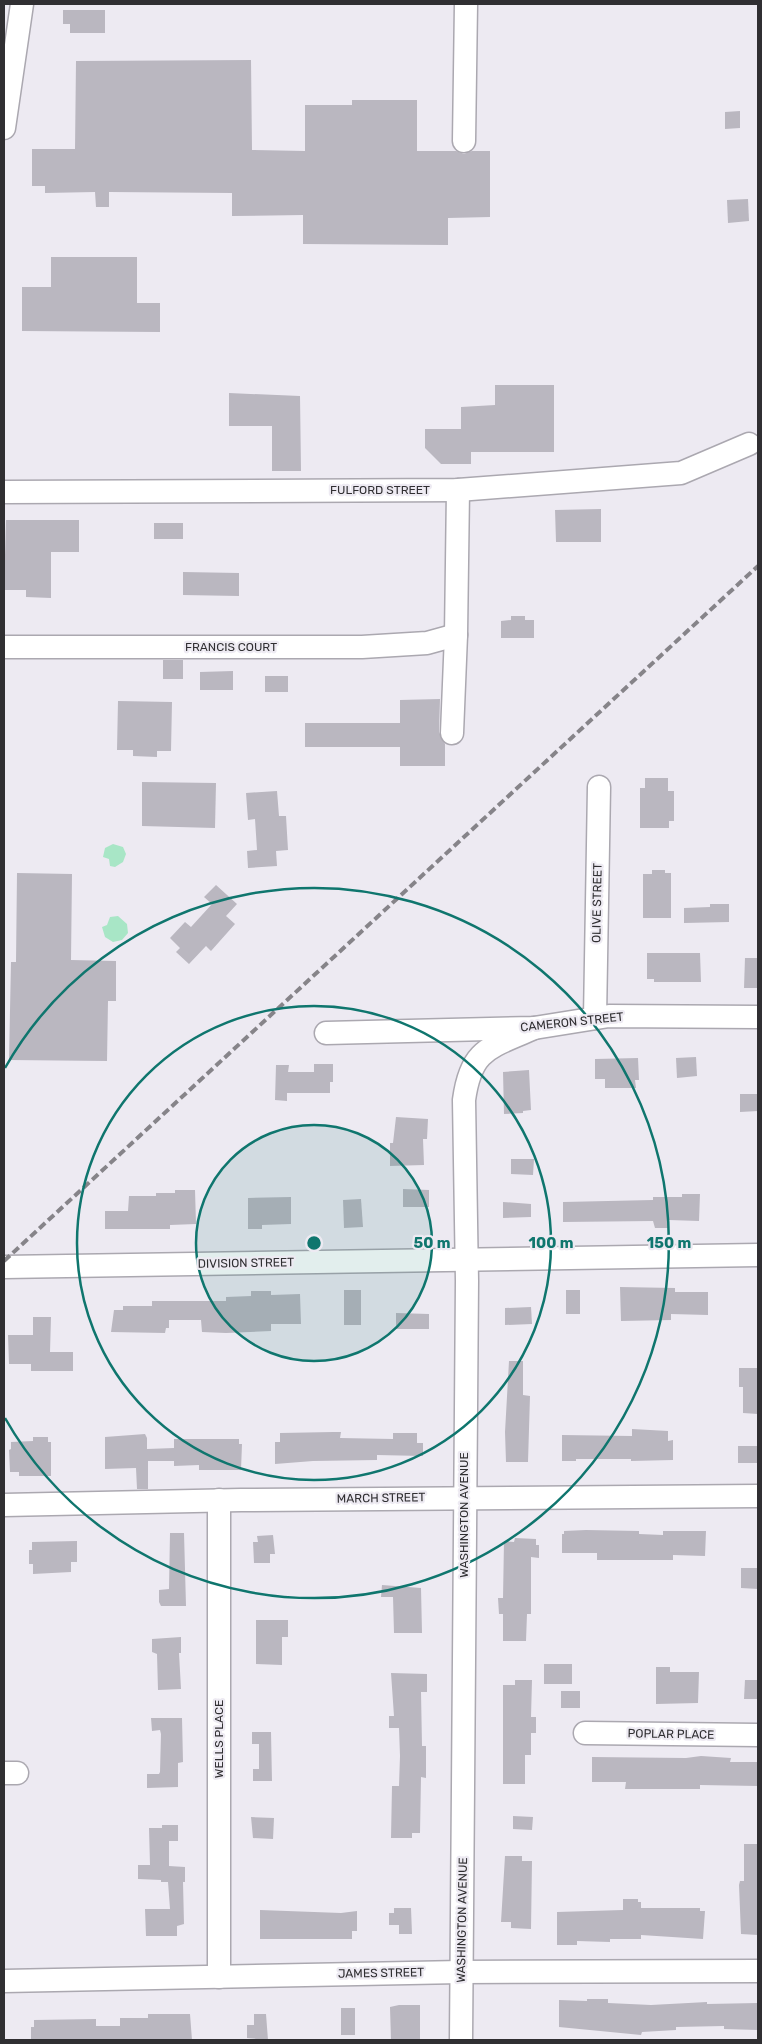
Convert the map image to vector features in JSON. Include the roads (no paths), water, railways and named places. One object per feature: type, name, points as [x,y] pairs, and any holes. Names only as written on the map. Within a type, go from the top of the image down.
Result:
[{"type":"street","points":[[4,128],[22,4]]},
{"type":"street","points":[[464,141],[466,4]]},
{"type":"street","name":"FULFORD STREET","points":[[4,492],[458,490],[681,473],[749,444]]},
{"type":"street","points":[[452,733],[456,635],[458,490]]},
{"type":"street","name":"FRANCIS COURT","points":[[4,647],[362,647],[426,643],[456,635]]},
{"type":"street","name":"OLIVE STREET","points":[[595,1018],[599,788]]},
{"type":"street","name":"CAMERON STREET","points":[[326,1033],[534,1028],[609,1016],[758,1017]]},
{"type":"street","name":"WASHINGTON AVENUE","points":[[460,2040],[467,1258],[464,1100],[467,1078],[472,1065],[486,1050],[534,1028]]},
{"type":"street","name":"DIVISION STREET","points":[[4,1267],[467,1258],[758,1255]]},
{"type":"street","name":"MARCH STREET","points":[[4,1505],[220,1500],[758,1496]]},
{"type":"street","name":"WELLS PLACE","points":[[219,1977],[220,1500]]},
{"type":"street","name":"POPLAR PLACE","points":[[585,1733],[758,1735]]},
{"type":"street","name":"JAMES STREET","points":[[4,1981],[461,1972],[758,1971]]},
{"type":"railway","points":[[4,1261],[758,566]]}]
